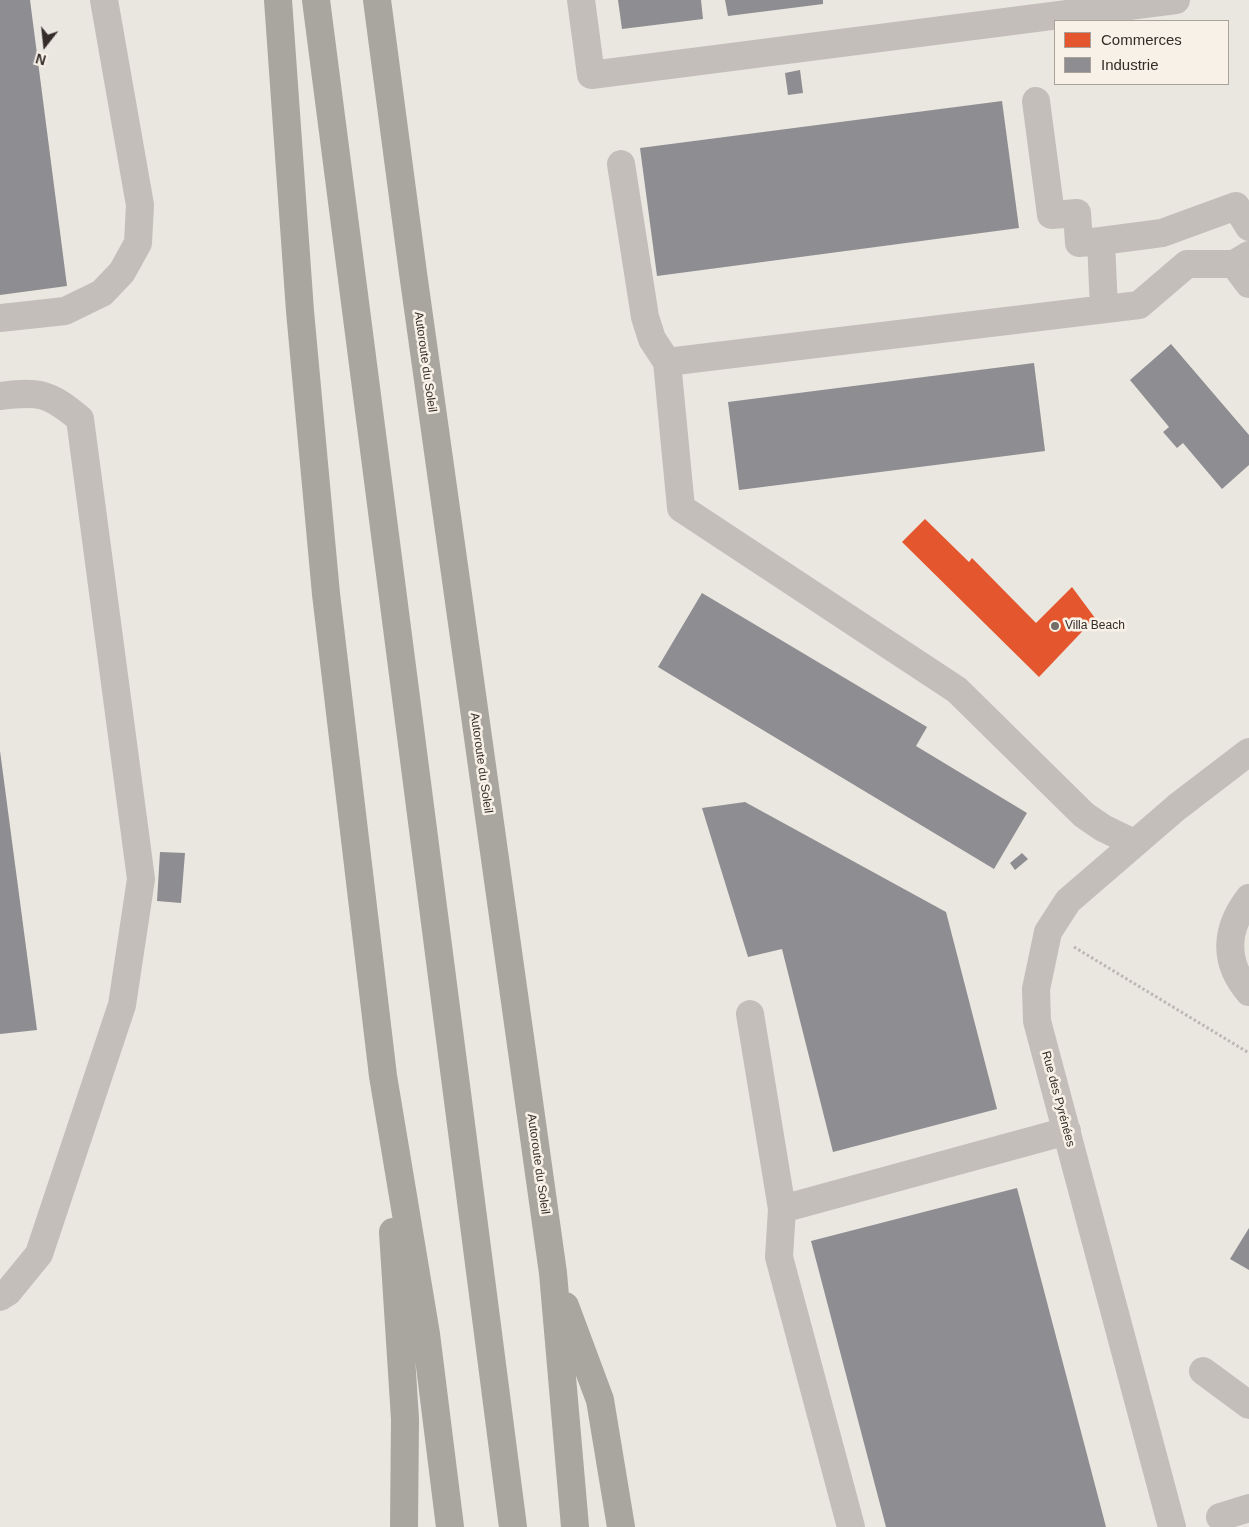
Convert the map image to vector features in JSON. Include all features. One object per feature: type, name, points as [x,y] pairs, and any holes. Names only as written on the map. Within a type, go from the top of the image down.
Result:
[{"type":"highway","points":[[278,0],[300,311],[326,594],[384,1076],[426,1334],[450,1527]]},
{"type":"highway","points":[[316,0],[513,1527]]},
{"type":"highway","name":"Autoroute du Soleil","points":[[377,0],[553,1273],[575,1527]]},
{"type":"highway","points":[[384,1076],[405,1419],[404,1527]]},
{"type":"highway","points":[[553,1273],[600,1400],[621,1527]]},
{"type":"street","points":[[0,318],[65,311],[102,293],[122,272],[138,243],[140,206],[104,0]]},
{"type":"street","points":[[581,0],[591,76],[1176,0]]},
{"type":"street","points":[[1036,101],[1051,215],[1076,212],[1080,243],[1162,233],[1236,206],[1249,227]]},
{"type":"street","points":[[622,164],[645,317],[652,339],[667,362],[681,508],[957,690],[1084,815],[1103,828],[1134,843]]},
{"type":"street","points":[[1101,241],[1104,309]]},
{"type":"street","points":[[667,362],[1139,304],[1187,264],[1244,268]]},
{"type":"street","points":[[0,396],[28,393],[58,400],[80,419],[141,879],[122,1005],[39,1254],[8,1292],[0,1297]]},
{"type":"street","name":"Rue des Pyrénées","points":[[1172,1527],[1037,1021],[1036,989],[1048,932],[1068,901],[1134,843],[1249,752]]},
{"type":"street","points":[[1249,898],[1235,924],[1228,950],[1235,974],[1249,992]]},
{"type":"street","points":[[750,1014],[782,1209],[780,1257],[851,1527]]},
{"type":"street","points":[[782,1209],[1067,1131]]},
{"type":"street","points":[[1202,1372],[1249,1405]]},
{"type":"street","points":[[1220,1517],[1249,1508]]},
{"type":"path","points":[[1048,932],[1249,1053]]},
{"type":"building: Commerces","points":[[925,519],[969,562],[972,558],[1036,623],[1072,587],[1095,618],[1039,677],[902,542]]},
{"type":"building: Industrie","points":[[0,0],[30,0],[67,286],[0,295]]},
{"type":"building: Industrie","points":[[618,0],[701,0],[703,19],[622,29]]},
{"type":"building: Industrie","points":[[725,0],[823,0],[823,4],[728,16]]},
{"type":"building: Industrie","points":[[800,70],[803,93],[788,95],[785,73]]},
{"type":"building: Industrie","points":[[1002,101],[1019,228],[657,276],[640,148]]},
{"type":"building: Industrie","points":[[1171,344],[1249,435],[1249,465],[1222,489],[1183,443],[1177,448],[1163,432],[1169,427],[1130,380]]},
{"type":"building: Industrie","points":[[1034,363],[1045,451],[739,490],[728,402]]},
{"type":"building: Industrie","points":[[702,593],[927,727],[916,746],[1027,813],[994,869],[658,667]]},
{"type":"building: Industrie","points":[[0,751],[37,1030],[0,1034]]},
{"type":"building: Industrie","points":[[745,802],[946,912],[997,1109],[833,1152],[782,949],[748,957],[702,808]]},
{"type":"building: Industrie","points":[[160,852],[185,853],[181,903],[157,901]]},
{"type":"building: Industrie","points":[[1022,853],[1028,859],[1015,870],[1010,863]]},
{"type":"building: Industrie","points":[[1017,1188],[1106,1527],[886,1527],[811,1241]]},
{"type":"building: Industrie","points":[[1249,1228],[1249,1270],[1230,1259]]},
{"type":"place","name":"Villa Beach","points":[[1055,626]]}]
